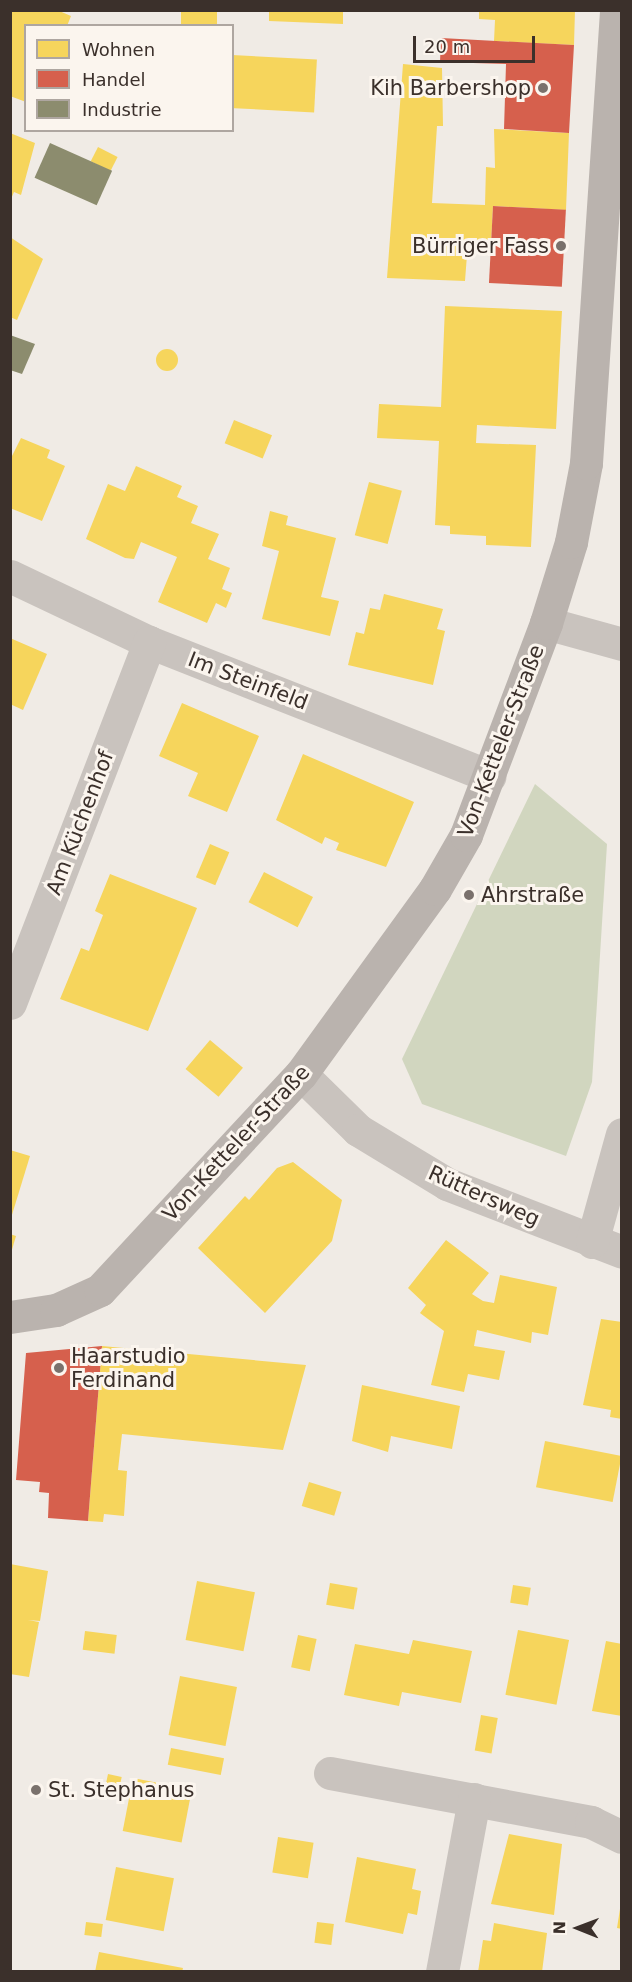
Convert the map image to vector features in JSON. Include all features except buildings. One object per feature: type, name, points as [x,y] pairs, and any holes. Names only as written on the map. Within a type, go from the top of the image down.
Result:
[{"type":"street","name":"Von-Ketteler-Straße","points":[[10,1317],[56,1310],[100,1290],[302,1074],[435,889],[490,776],[546,623],[571,542],[586,463],[616,10]]},
{"type":"street","name":"Im Steinfeld","points":[[10,576],[149,642],[490,776]]},
{"type":"street","points":[[546,623],[621,644]]},
{"type":"street","name":"Am Küchenhof","points":[[10,1003],[149,642]]},
{"type":"street","name":"Rüttersweg","points":[[302,1074],[358,1130],[447,1184],[607,1247]]},
{"type":"street","points":[[607,1247],[621,1134]]},
{"type":"street","points":[[330,1773],[591,1822],[621,1837]]},
{"type":"street","points":[[441,1971],[474,1799]]},
{"type":"green space","points":[[535,784],[607,844],[592,1082],[566,1156],[422,1104],[402,1059]]},
{"type":"place","name":"Kih Barbershop","points":[[543,88]]},
{"type":"place","name":"Bürriger Fass","points":[[561,246]]},
{"type":"place","name":"Ahrstraße","points":[[469,895]]},
{"type":"place","name":"Haarstudio Ferdinand","points":[[59,1368]]},
{"type":"place","name":"St. Stephanus","points":[[36,1790]]}]
